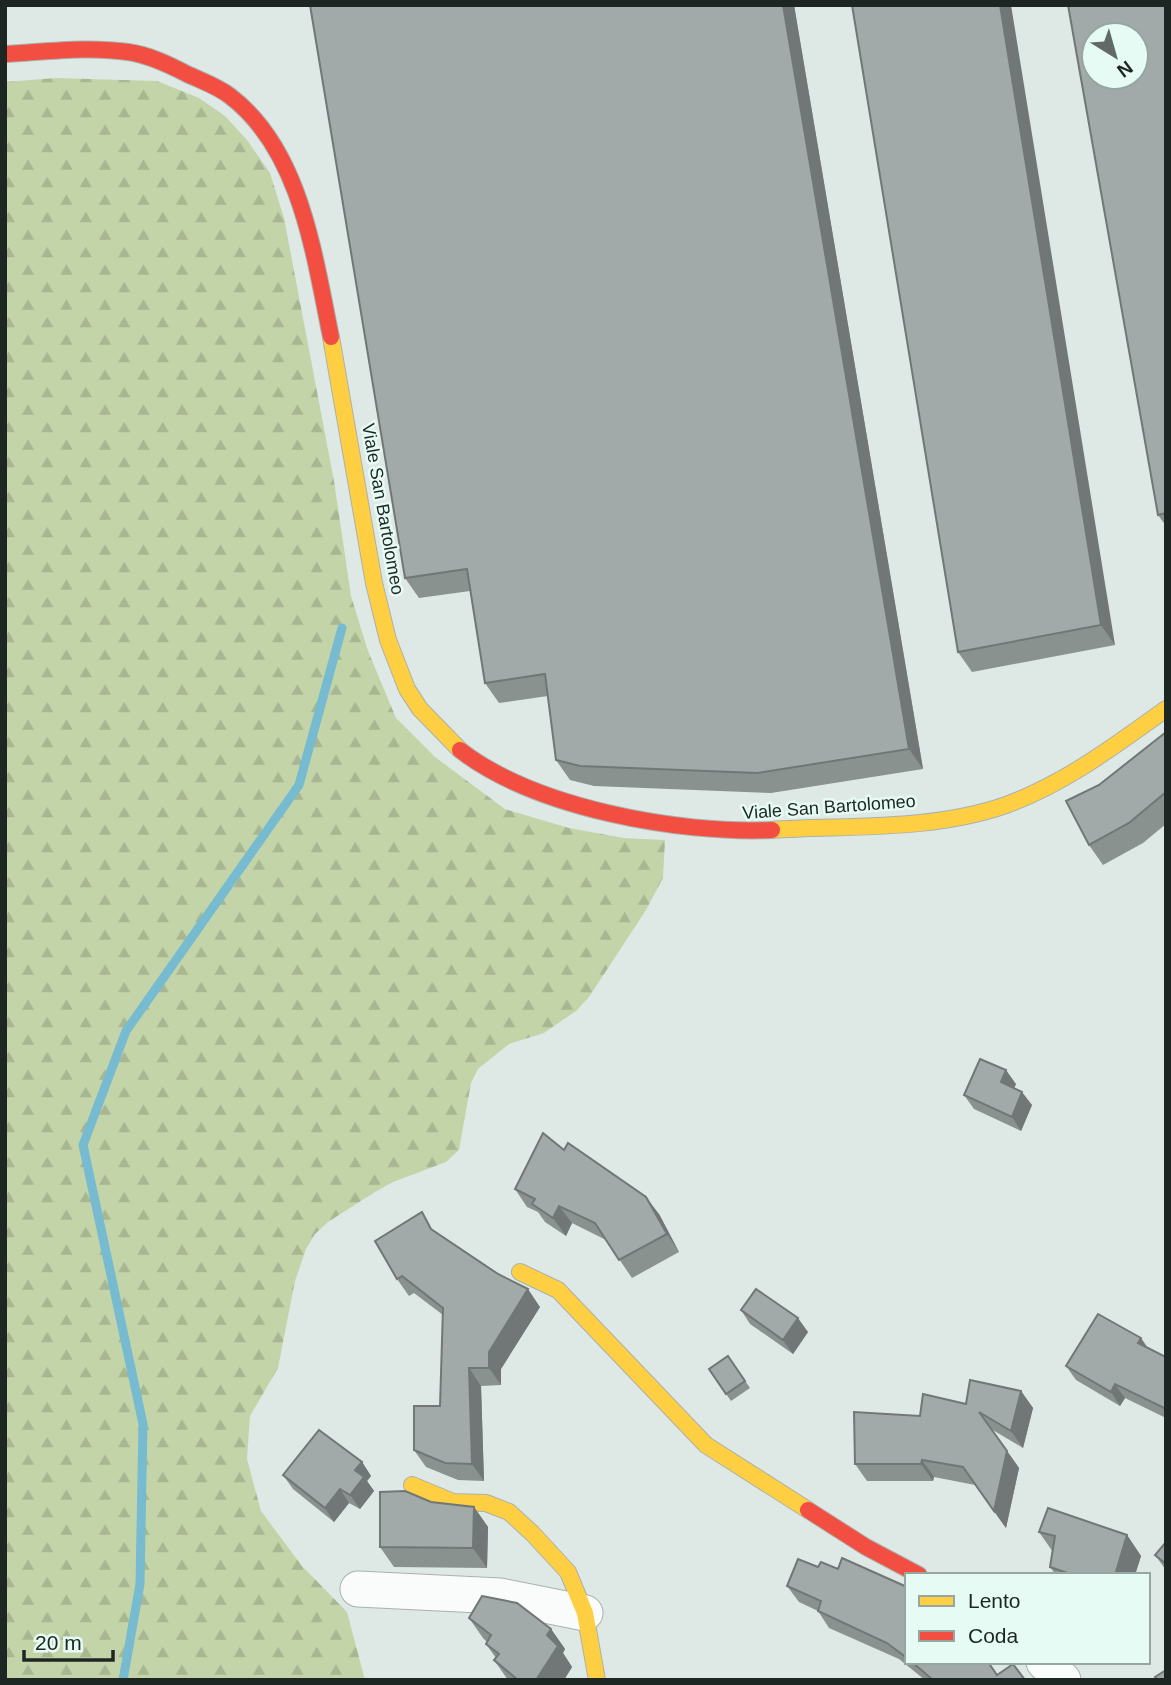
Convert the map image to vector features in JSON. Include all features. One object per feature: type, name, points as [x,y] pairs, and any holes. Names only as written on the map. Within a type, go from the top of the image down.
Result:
[{"type":"main road","name":"Viale San Bartolomeo","points":[[5,54],[53,51],[137,53],[158,60],[233,98],[273,147],[291,179],[310,236],[348,412],[367,546],[389,640],[418,707],[466,758],[500,778],[581,808],[731,832],[939,819],[1003,806],[1070,774],[1166,709]]},
{"type":"main road","points":[[520,1272],[558,1290],[705,1445],[866,1548],[915,1573]]},
{"type":"main road","points":[[412,1485],[453,1502],[486,1503],[509,1512],[568,1572],[585,1614],[597,1680]]},
{"type":"street","points":[[358,1589],[500,1596],[585,1614]]},
{"type":"street","points":[[1046,1664],[1063,1680]]},
{"type":"green space","points":[[56,78],[157,81],[199,98],[225,116],[247,140],[270,173],[284,218],[334,481],[351,596],[368,651],[396,718],[435,757],[505,809],[569,828],[624,838],[665,840],[663,878],[646,910],[589,997],[576,1011],[544,1033],[509,1044],[478,1069],[471,1083],[459,1150],[446,1162],[393,1182],[328,1222],[315,1234],[306,1249],[295,1281],[278,1368],[250,1416],[247,1459],[261,1511],[302,1566],[347,1612],[365,1680],[5,1680],[5,82]]},
{"type":"building","points":[[310,5],[783,5],[909,749],[757,773],[580,766],[556,760],[545,674],[485,683],[467,569],[405,578]]},
{"type":"building","points":[[852,5],[1000,5],[1101,625],[958,652]]},
{"type":"building","points":[[1068,5],[1166,5],[1166,513],[1158,515],[1083,91],[1150,91],[1150,21],[1080,21],[1080,73]]},
{"type":"building","points":[[1166,732],[1166,792],[1129,823],[1089,845],[1066,801],[1099,785]]},
{"type":"building","points":[[980,1059],[1006,1070],[1001,1082],[1022,1092],[1012,1117],[964,1095]]},
{"type":"building","points":[[543,1133],[564,1150],[568,1143],[646,1197],[667,1234],[619,1260],[595,1223],[559,1206],[553,1218],[532,1204],[535,1199],[515,1189]]},
{"type":"building","points":[[422,1212],[431,1229],[498,1274],[528,1289],[489,1352],[489,1368],[469,1368],[472,1464],[445,1463],[414,1450],[414,1406],[440,1406],[443,1308],[402,1276],[397,1279],[375,1241]]},
{"type":"building","points":[[756,1289],[798,1318],[783,1340],[741,1310]]},
{"type":"building","points":[[1098,1314],[1141,1338],[1138,1343],[1166,1357],[1166,1409],[1115,1384],[1111,1392],[1066,1366]]},
{"type":"building","points":[[728,1356],[745,1381],[726,1394],[709,1369]]},
{"type":"building","points":[[970,1380],[1021,1391],[1011,1431],[979,1412],[1007,1451],[994,1511],[963,1467],[922,1460],[921,1464],[855,1464],[854,1412],[920,1416],[923,1394],[966,1404]]},
{"type":"building","points":[[319,1430],[362,1462],[355,1470],[364,1477],[350,1495],[340,1489],[325,1508],[283,1475]]},
{"type":"building","points":[[405,1491],[431,1502],[474,1507],[473,1548],[380,1547],[380,1492]]},
{"type":"building","points":[[1048,1508],[1127,1535],[1116,1573],[1067,1573],[1050,1567],[1055,1536],[1039,1532]]},
{"type":"building","points":[[1166,1542],[1166,1564],[1155,1555]]},
{"type":"building","points":[[842,1558],[905,1586],[905,1656],[887,1643],[818,1611],[821,1601],[787,1586],[798,1559],[818,1567],[821,1562],[838,1569]]},
{"type":"building","points":[[482,1596],[517,1603],[551,1629],[547,1635],[558,1646],[536,1680],[518,1680],[494,1660],[499,1654],[486,1644],[491,1635],[469,1618]]},
{"type":"building","points":[[914,1664],[989,1664],[997,1675],[1013,1664],[1025,1680],[933,1680]]},
{"type":"building","points":[[1166,1670],[1166,1680],[1157,1680],[1155,1677]]},
{"type":"waterway","points":[[123,1680],[140,1584],[143,1424],[83,1145],[126,1031],[299,785],[342,628]]},
{"type":"traffic: slow","points":[[331,337],[374,583],[388,640],[407,689],[420,709],[460,750]]},
{"type":"traffic: slow","points":[[772,830],[919,823],[949,819],[1006,805],[1069,775],[1166,709]]},
{"type":"traffic: slow","points":[[520,1272],[558,1290],[706,1445],[808,1510]]},
{"type":"traffic: slow","points":[[412,1485],[453,1502],[486,1503],[509,1512],[532,1533],[568,1572],[585,1613],[597,1680]]},
{"type":"traffic: jam","points":[[5,54],[82,49],[136,53],[166,63],[230,96],[254,118],[289,174],[310,239],[331,337]]},
{"type":"traffic: jam","points":[[460,750],[491,770],[527,788],[609,813],[694,827],[772,830]]},
{"type":"traffic: jam","points":[[808,1510],[866,1547],[915,1573]]}]
